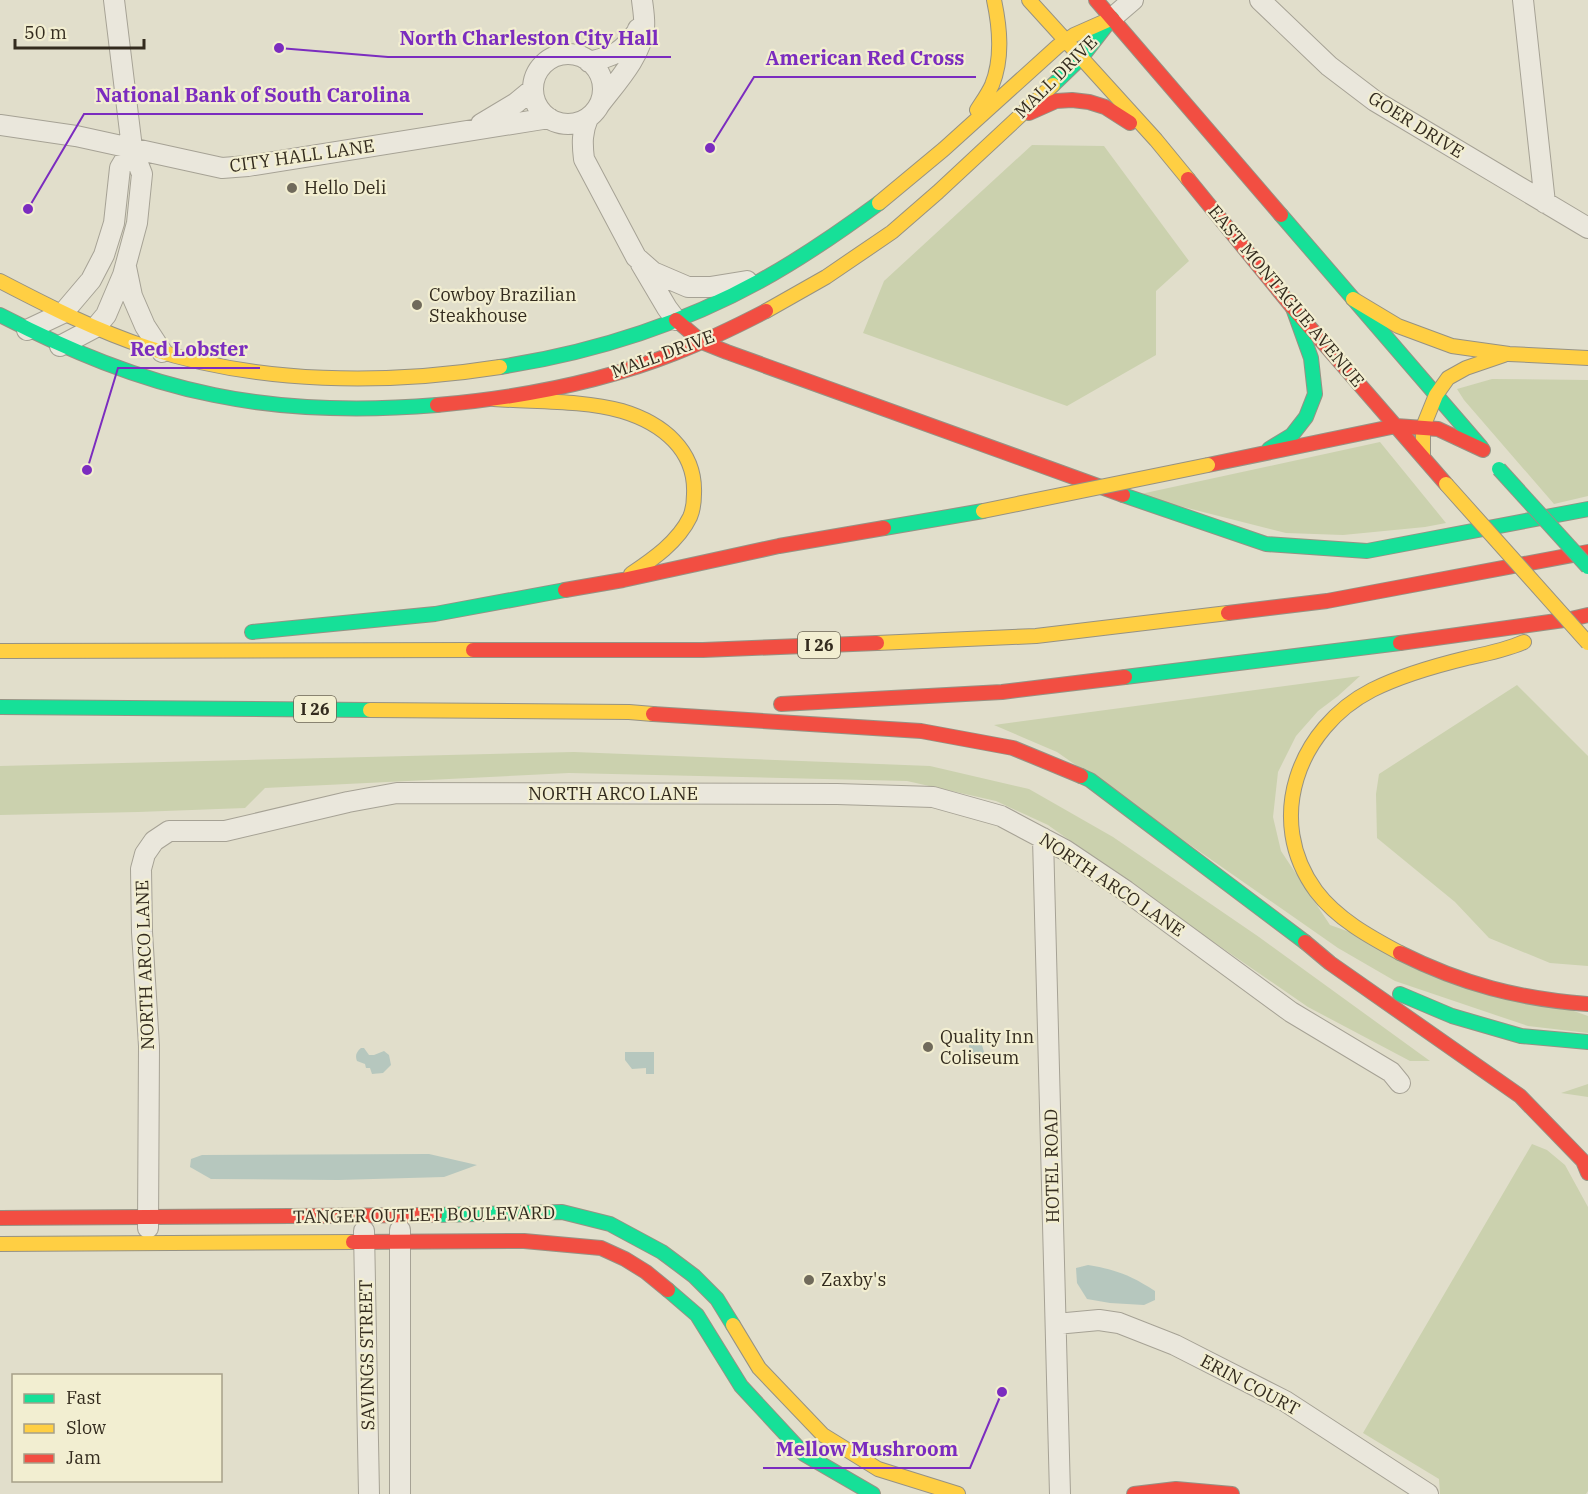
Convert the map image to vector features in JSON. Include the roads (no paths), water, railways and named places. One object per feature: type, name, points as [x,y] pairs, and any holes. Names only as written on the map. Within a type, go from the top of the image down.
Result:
[{"type":"main road","points":[[967,128],[992,85],[1000,52],[998,16],[993,0]]},
{"type":"main road","name":"EAST MONTAGUE AVENUE","points":[[1029,0],[1156,140],[1293,308],[1588,644]]},
{"type":"main road","points":[[1096,0],[1499,469],[1588,567]]},
{"type":"main road","name":"MALL DRIVE","points":[[0,281],[63,313],[162,351],[198,362],[259,372],[324,377],[385,378],[448,375],[512,366],[572,354],[676,320],[721,301],[821,245],[921,169],[1065,40],[1112,18]]},
{"type":"main road","name":"MALL DRIVE","points":[[0,315],[60,346],[120,370],[179,387],[244,400],[306,407],[431,406],[494,399],[556,388],[616,373],[702,342],[777,305],[825,278],[876,244],[924,205],[1081,57],[1112,18]]},
{"type":"main road","points":[[1012,122],[1056,101],[1089,102],[1105,107],[1156,140]]},
{"type":"main road","points":[[1353,299],[1398,326],[1452,346],[1509,354],[1588,358]]},
{"type":"main road","points":[[1262,453],[1292,435],[1306,417],[1315,394],[1311,358],[1293,308]]},
{"type":"main road","points":[[676,320],[702,342],[1171,513],[1266,544],[1367,551],[1588,509]]},
{"type":"main road","points":[[1423,457],[1423,427],[1436,395],[1448,378],[1466,368],[1509,354]]},
{"type":"main road","points":[[494,399],[596,405],[625,411],[664,431],[686,455],[694,474],[695,493],[691,514],[673,541],[653,559],[623,580]]},
{"type":"main road","points":[[241,633],[435,614],[623,580],[779,546],[983,510],[1396,426],[1438,429],[1483,450]]},
{"type":"main road","name":"I 26","points":[[0,651],[703,650],[1036,636],[1327,601],[1588,552]]},
{"type":"main road","points":[[769,705],[1002,692],[1392,644],[1588,615]]},
{"type":"main road","points":[[1571,619],[1511,648],[1419,670],[1379,686],[1352,702],[1329,722],[1310,744],[1300,766],[1291,797],[1290,825],[1305,874],[1318,894],[1355,926],[1383,943],[1444,974],[1477,985],[1509,993],[1588,1004]]},
{"type":"main road","points":[[44,651],[195,637]]},
{"type":"main road","name":"I 26","points":[[0,707],[629,712],[746,706]]},
{"type":"main road","points":[[629,712],[921,731],[1013,748],[1090,780],[1302,939],[1330,963],[1520,1096],[1583,1161],[1588,1173]]},
{"type":"main road","points":[[1302,939],[1392,991],[1452,1016],[1521,1036],[1588,1042]]},
{"type":"main road","name":"TANGER OUTLET BOULEVARD","points":[[0,1218],[400,1216],[562,1212],[610,1224],[662,1252],[694,1276],[717,1299],[759,1368],[823,1435],[878,1469],[958,1494]]},
{"type":"main road","name":"TANGER OUTLET BOULEVARD","points":[[0,1244],[524,1241],[601,1248],[646,1272],[697,1315],[741,1386],[804,1454],[873,1494]]},
{"type":"main road","points":[[1134,1494],[1176,1490],[1232,1494]]},
{"type":"street","points":[[60,346],[96,327],[106,315],[123,275],[137,223],[142,174],[132,148],[114,0]]},
{"type":"street","points":[[1112,18],[1133,0]]},
{"type":"street","name":"GOER DRIVE","points":[[1260,0],[1329,66],[1375,101],[1588,228]]},
{"type":"street","points":[[1523,0],[1545,203]]},
{"type":"street","points":[[589,62],[610,57],[622,50],[637,32],[642,4]]},
{"type":"street","points":[[642,4],[644,28],[641,45],[592,114],[577,123],[565,124],[553,121],[543,114],[536,104],[533,89],[539,69],[558,56],[568,54],[579,56],[596,69],[603,90],[601,101],[592,114],[583,129],[581,142],[584,159],[636,257],[676,320]]},
{"type":"street","name":"CITY HALL LANE","points":[[472,130],[516,103],[533,89]]},
{"type":"street","name":"CITY HALL LANE","points":[[0,125],[76,136],[222,168],[248,166],[549,118]]},
{"type":"street","points":[[27,330],[63,313],[91,280],[104,255],[114,223],[120,168],[132,148]]},
{"type":"street","points":[[636,257],[653,272],[688,287],[710,287],[765,278]]},
{"type":"street","points":[[126,265],[132,296],[144,326],[162,351]]},
{"type":"street","name":"NORTH ARCO LANE","points":[[149,1243],[149,1046],[141,932],[141,869],[145,854],[154,841],[169,831],[225,831],[396,793],[837,794],[933,797],[1001,816],[1065,850],[1126,891],[1291,1012],[1392,1072],[1400,1083]]},
{"type":"street","name":"HOTEL ROAD","points":[[1043,838],[1060,1494]]},
{"type":"street","name":"SAVINGS STREET","points":[[364,1216],[369,1494]]},
{"type":"street","name":"SAVINGS STREET","points":[[400,1216],[400,1494]]},
{"type":"street","name":"ERIN COURT","points":[[1056,1324],[1099,1320],[1119,1323],[1175,1345],[1285,1401],[1428,1494]]},
{"type":"place","name":"North Charleston City Hall","points":[[279,48]]},
{"type":"place","name":"American Red Cross","points":[[710,148]]},
{"type":"place","name":"Hello Deli","points":[[292,188]]},
{"type":"place","name":"National Bank of South Carolina","points":[[28,209]]},
{"type":"place","name":"Cowboy Brazilian Steakhouse","points":[[417,305]]},
{"type":"place","name":"Red Lobster","points":[[87,470]]},
{"type":"place","name":"Quality Inn Coliseum","points":[[928,1047]]},
{"type":"place","name":"Zaxby's","points":[[809,1280]]},
{"type":"place","name":"Mellow Mushroom","points":[[1002,1392]]}]
